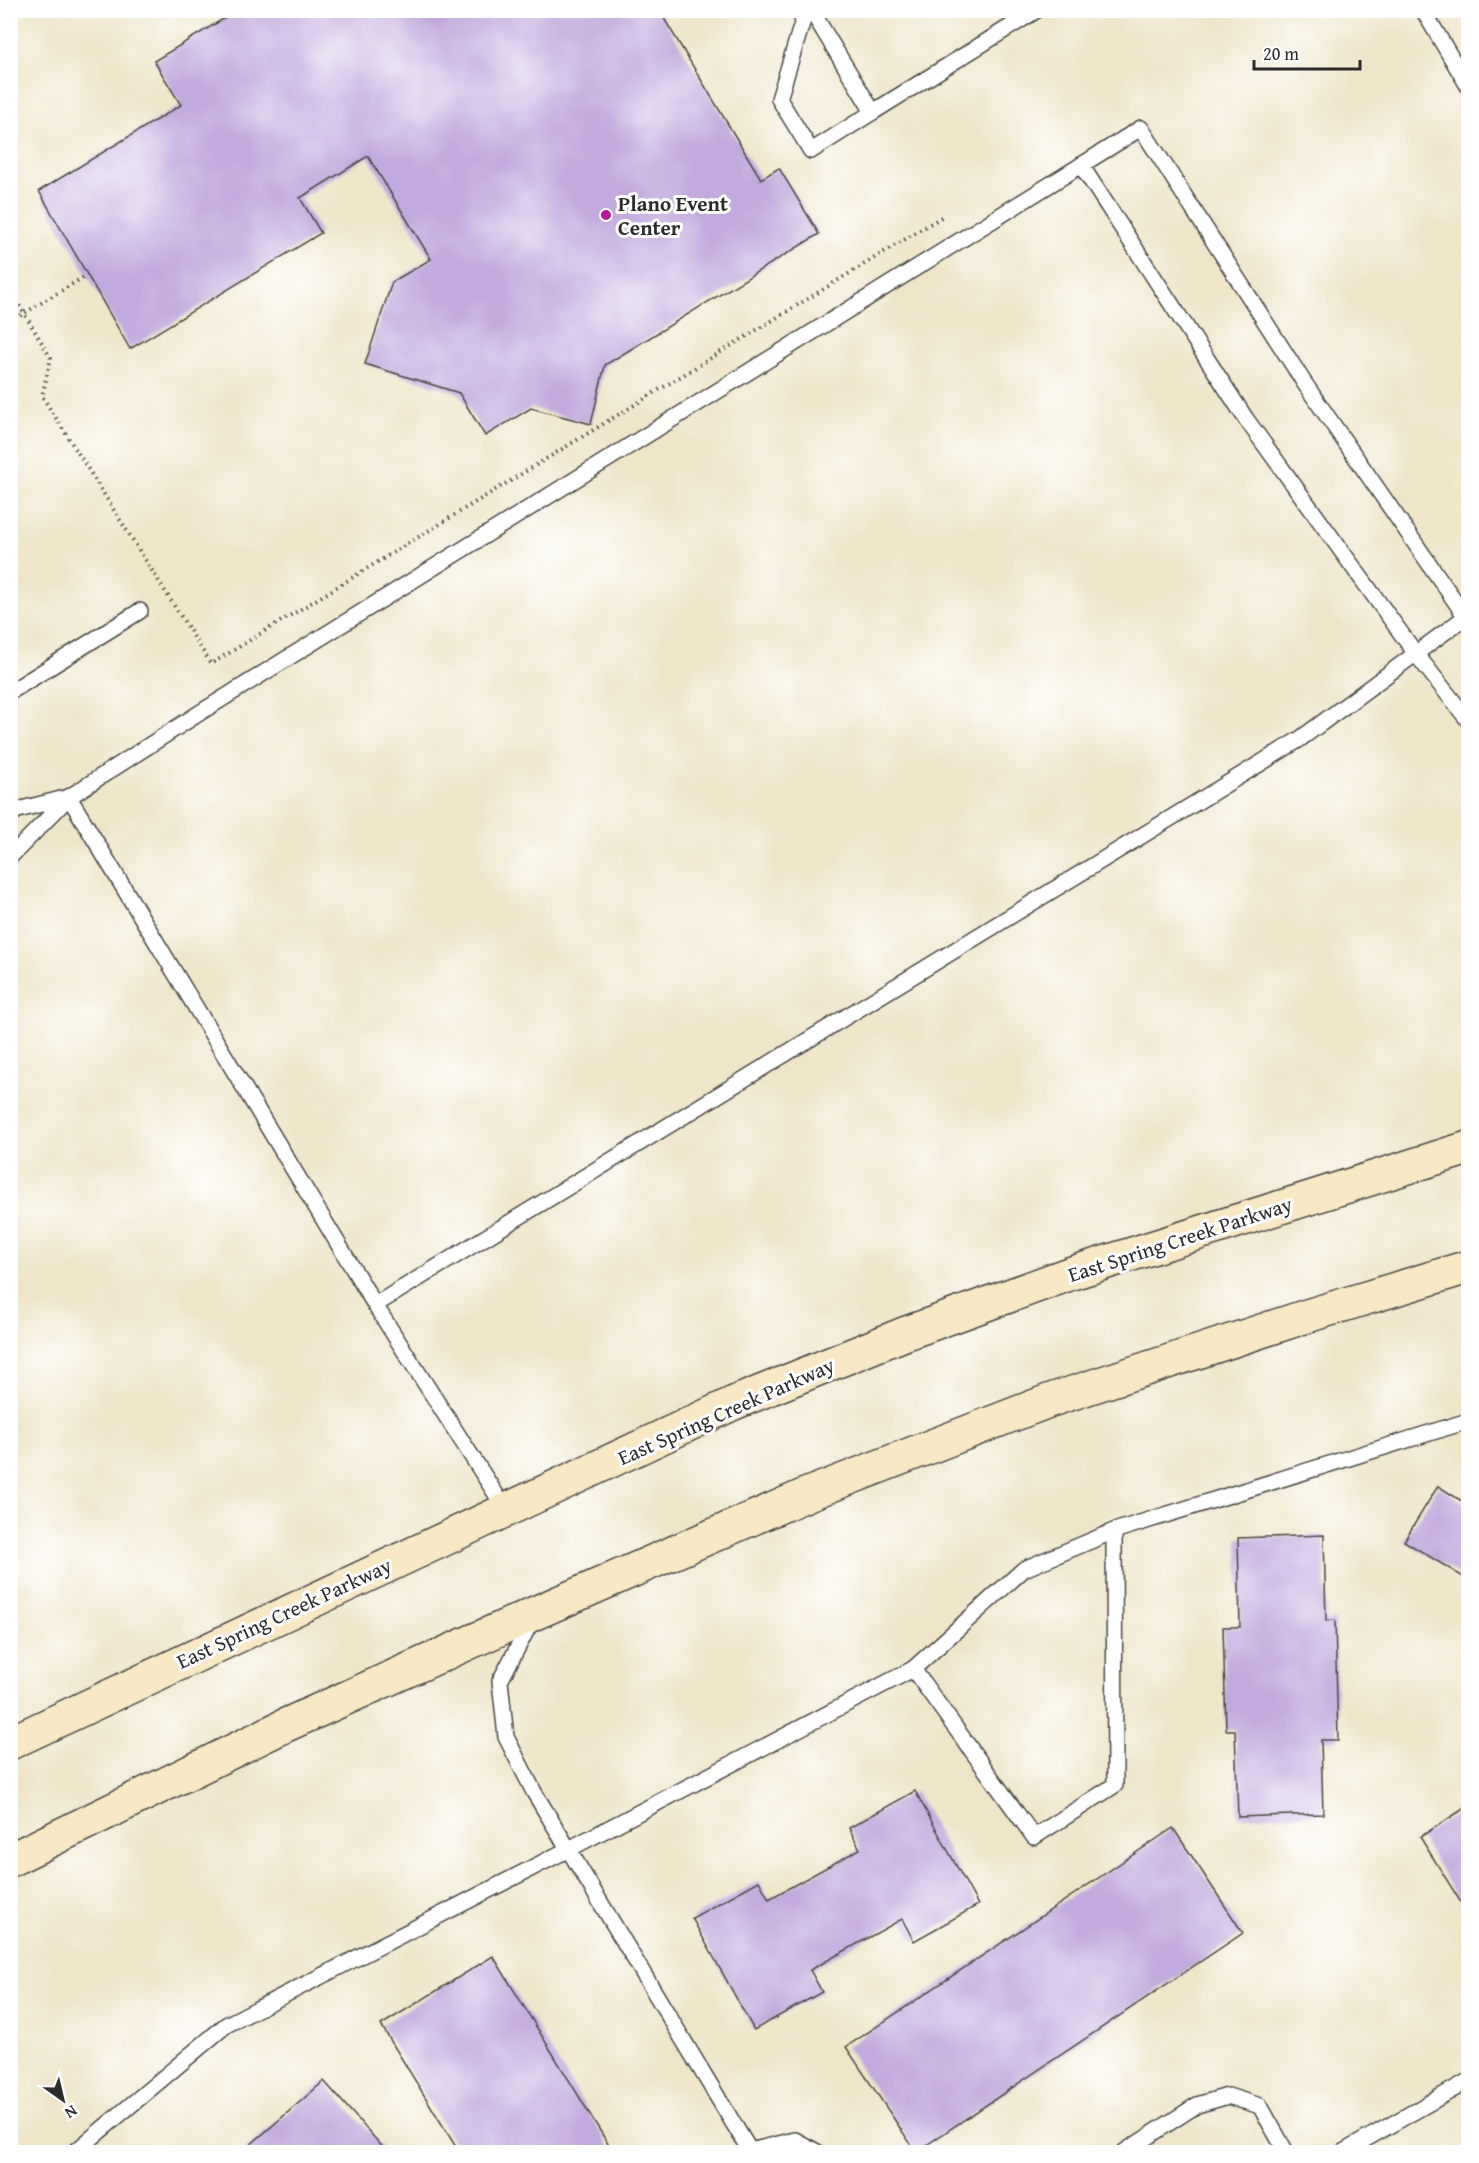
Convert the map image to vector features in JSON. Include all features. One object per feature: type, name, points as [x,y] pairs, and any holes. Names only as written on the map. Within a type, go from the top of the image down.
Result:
[{"type":"main road","name":"East Spring Creek Parkway","points":[[10,1743],[734,1403],[904,1334],[1069,1274],[1468,1148]]},
{"type":"main road","points":[[10,1860],[286,1725],[808,1494],[1051,1400],[1468,1266]]},
{"type":"lane","points":[[809,10],[779,99],[811,151],[1037,10]]},
{"type":"lane","points":[[809,10],[873,112]]},
{"type":"lane","points":[[1423,10],[1468,86]]},
{"type":"lane","points":[[10,857],[69,797],[201,712],[1140,128],[1305,384],[1468,617],[1300,739],[375,1305]]},
{"type":"lane","points":[[1081,165],[1246,419],[1416,654],[1468,720]]},
{"type":"lane","points":[[10,692],[140,611]]},
{"type":"lane","points":[[10,815],[18,810],[69,797]]},
{"type":"lane","points":[[69,797],[375,1305],[506,1510]]},
{"type":"lane","points":[[75,2152],[226,2025],[913,1669],[1024,1569],[1114,1531],[1468,1421]]},
{"type":"lane","points":[[913,1669],[1034,1837],[1115,1785],[1114,1531]]},
{"type":"lane","points":[[535,1613],[500,1681],[506,1737],[534,1792],[750,2152],[795,2139],[817,2152]]},
{"type":"lane","points":[[1344,2152],[1468,2081]]},
{"type":"lane","points":[[1124,2152],[1197,2105],[1228,2096],[1260,2106],[1286,2152]]},
{"type":"path","points":[[10,290],[51,358],[42,396],[212,664],[943,216]]},
{"type":"path","points":[[10,322],[87,275]]},
{"type":"building","name":"Plano Event Center","points":[[238,10],[659,10],[761,179],[779,168],[819,234],[605,365],[591,424],[531,408],[485,436],[459,393],[365,364],[392,282],[431,259],[368,156],[300,198],[321,233],[130,349],[39,191],[181,105],[154,61]]},
{"type":"building","points":[[1438,1486],[1468,1505],[1468,1580],[1404,1541]]},
{"type":"building","points":[[1324,1535],[1326,1621],[1335,1620],[1338,1740],[1321,1740],[1323,1814],[1238,1817],[1235,1730],[1226,1730],[1223,1627],[1240,1627],[1238,1538]]},
{"type":"building","points":[[915,1791],[978,1905],[914,1941],[902,1919],[810,1970],[822,1992],[754,2030],[692,1918],[759,1881],[769,1899],[860,1849],[849,1828]]},
{"type":"building","points":[[1468,1806],[1468,1914],[1420,1837]]},
{"type":"building","points":[[1173,1828],[1243,1933],[916,2152],[846,2047]]},
{"type":"building","points":[[493,1956],[613,2152],[459,2152],[381,2025]]},
{"type":"building","points":[[324,2081],[387,2152],[242,2152]]},
{"type":"place","name":"Plano Event Center","points":[[606,215]]}]
